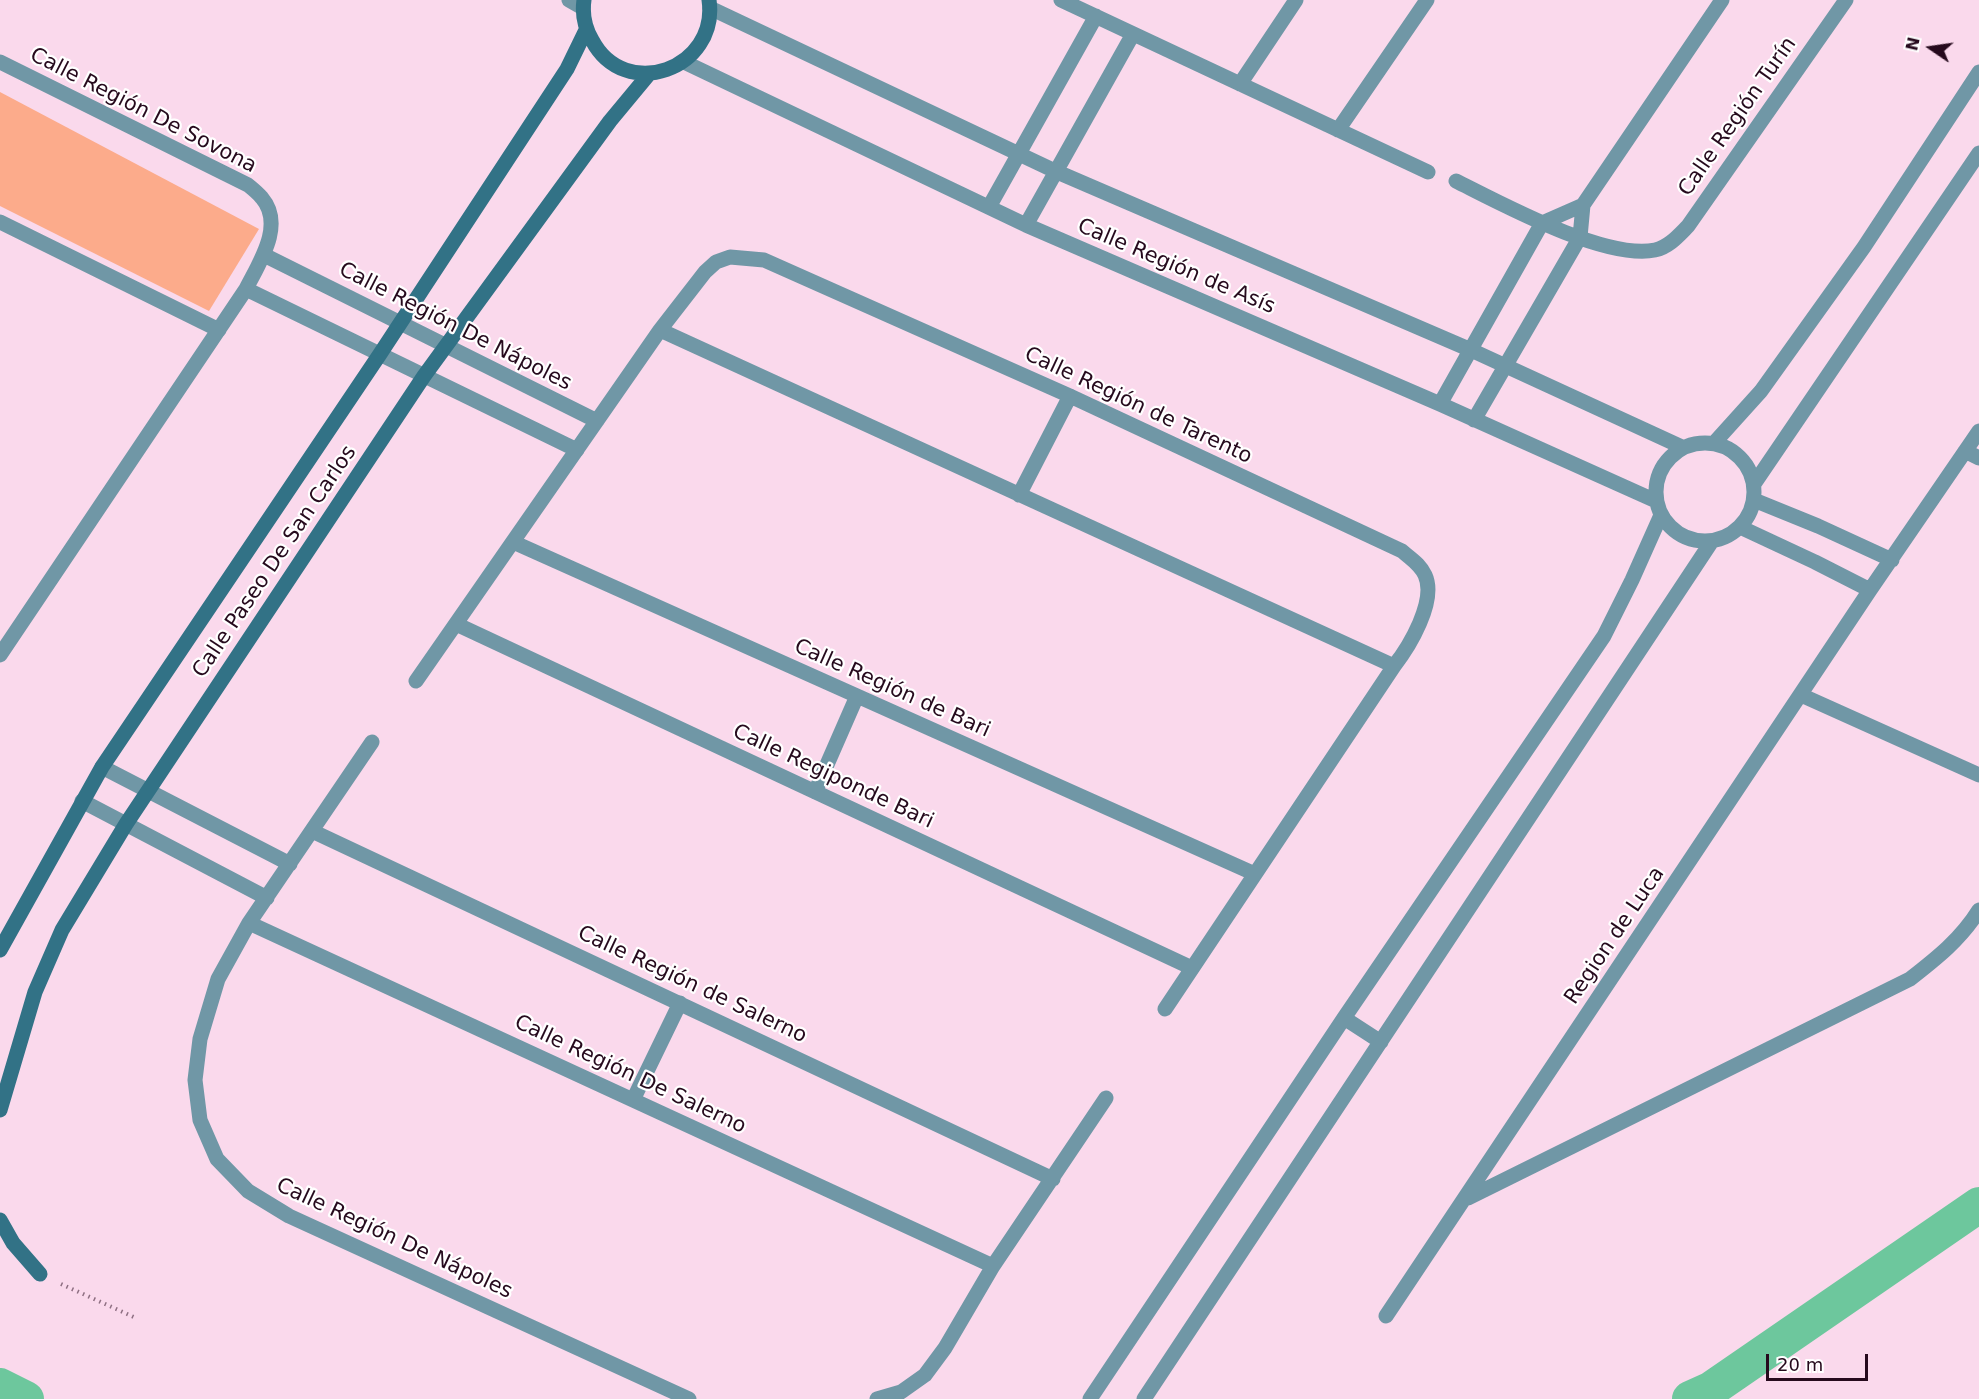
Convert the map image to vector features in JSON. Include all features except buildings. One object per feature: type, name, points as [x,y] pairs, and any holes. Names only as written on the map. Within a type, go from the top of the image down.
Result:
[{"type":"street","points":[[568,0],[583,4],[586,30],[596,48],[610,62],[629,71],[649,74],[667,70],[684,62],[698,47],[707,29],[710,4]]},
{"type":"street","points":[[1061,0],[1428,172]]},
{"type":"street","points":[[1240,84],[1296,0]]},
{"type":"street","points":[[1338,130],[1427,0]]},
{"type":"street","points":[[1474,420],[1580,237],[1583,205],[1722,0]]},
{"type":"street","name":"Calle Región Turín","points":[[1580,237],[1621,250],[1637,251],[1657,250],[1673,241],[1688,226],[1846,0]]},
{"type":"street","name":"Calle Región de Asís","points":[[710,4],[1055,171],[1471,350],[1682,447]]},
{"type":"street","points":[[989,207],[1096,16]]},
{"type":"street","name":"Calle Paseo De San Carlos","points":[[0,950],[102,767],[380,354],[567,69],[586,30]]},
{"type":"street","points":[[1026,225],[1133,34]]},
{"type":"street","name":"Calle Región De Sovona","points":[[0,62],[248,185],[263,199],[271,215],[270,236],[264,255],[246,289],[0,655]]},
{"type":"street","name":"Calle Región de Asís","points":[[684,62],[1026,225],[1440,404],[1658,508]]},
{"type":"street","points":[[1715,442],[1761,391],[1850,267],[1979,72]]},
{"type":"street","name":"Calle Paseo De San Carlos","points":[[0,1110],[35,992],[62,930],[126,824],[424,376],[610,121],[649,74]]},
{"type":"street","points":[[1754,484],[1979,153]]},
{"type":"street","points":[[1456,181],[1542,223],[1580,237]]},
{"type":"street","points":[[1440,404],[1542,223],[1583,205]]},
{"type":"street","points":[[0,222],[219,330]]},
{"type":"street","name":"Calle Región De Nápoles","points":[[264,255],[597,421]]},
{"type":"street","name":"Calle Región de Tarento","points":[[660,330],[705,272],[716,262],[730,257],[764,260],[1070,396],[1402,551],[1419,565],[1427,578],[1427,601],[1408,647],[1165,1009]]},
{"type":"street","points":[[246,289],[577,450]]},
{"type":"street","points":[[416,681],[660,330],[1394,666]]},
{"type":"street","points":[[1019,495],[1070,396]]},
{"type":"street","name":"Region de Luca","points":[[1386,1316],[1870,590],[1972,454],[1979,431]]},
{"type":"street","points":[[1090,1399],[1344,1018],[1604,636],[1632,580],[1658,508],[1656,480],[1665,461],[1682,447],[1698,442],[1715,442],[1733,450],[1747,465],[1754,484],[1754,500],[1749,515],[1740,527],[1727,536],[1712,541],[1697,541],[1682,536],[1670,527],[1658,508]]},
{"type":"street","points":[[1754,500],[1892,560]]},
{"type":"street","points":[[1740,527],[1870,590]]},
{"type":"street","points":[[1144,1399],[1712,541]]},
{"type":"street","name":"Calle Región de Bari","points":[[513,542],[1255,874]]},
{"type":"street","name":"Calle Regiponde Bari","points":[[456,624],[1192,968]]},
{"type":"street","points":[[1800,695],[1979,775]]},
{"type":"street","points":[[815,792],[857,696]]},
{"type":"street","name":"Calle Región De Nápoles","points":[[372,742],[249,923],[218,980],[200,1038],[195,1080],[200,1120],[217,1159],[248,1191],[289,1216],[689,1399]]},
{"type":"street","points":[[102,767],[290,864]]},
{"type":"street","points":[[82,801],[267,898]]},
{"type":"street","name":"Calle Región de Salerno","points":[[312,831],[1053,1179]]},
{"type":"street","name":"Region de Luca","points":[[1465,1200],[1910,979],[1944,953],[1969,926],[1979,910]]},
{"type":"street","name":"Calle Región De Salerno","points":[[249,923],[993,1266]]},
{"type":"street","points":[[633,1100],[680,1003]]},
{"type":"street","points":[[1344,1018],[1382,1042]]},
{"type":"street","points":[[877,1399],[901,1392],[925,1375],[945,1348],[993,1266],[1106,1098]]},
{"type":"street","points":[[0,1220],[13,1243],[40,1274]]},
{"type":"path","points":[[40,1274],[136,1318]]},
{"type":"shaded area","points":[[0,92],[259,229],[209,311],[0,206]]},
{"type":"waterway","points":[[1690,1399],[1710,1390],[1979,1205]]},
{"type":"waterway","points":[[0,1386],[26,1399]]}]
